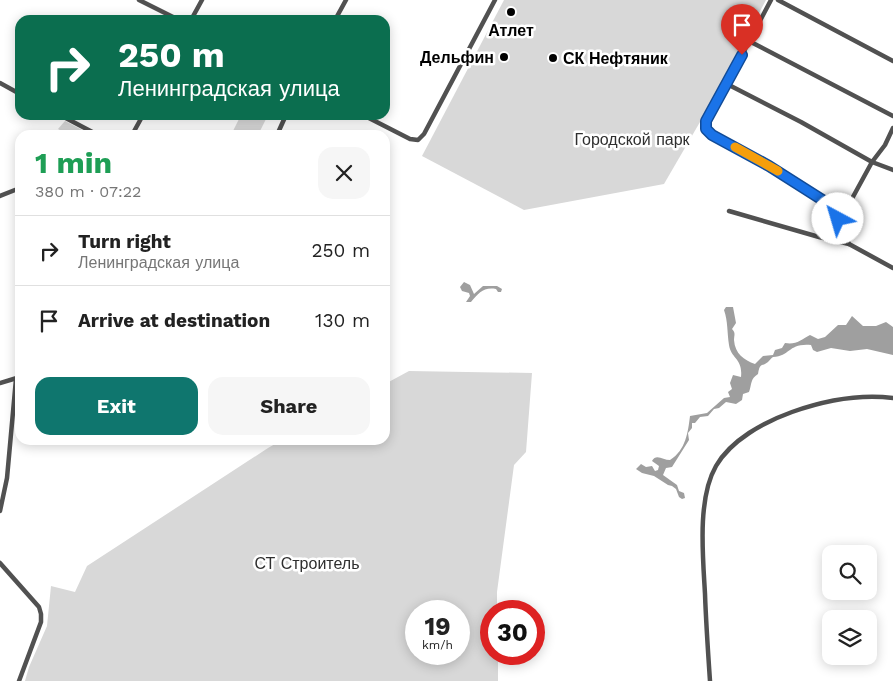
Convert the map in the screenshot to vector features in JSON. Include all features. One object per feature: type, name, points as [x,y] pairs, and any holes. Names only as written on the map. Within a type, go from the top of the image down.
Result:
[{"type":"street","points":[[139,0],[169,15]]},
{"type":"street","points":[[194,15],[202,0]]},
{"type":"street","points":[[338,15],[346,0]]},
{"type":"street","points":[[373,120],[410,139],[418,140],[424,134],[495,0]]},
{"type":"street","points":[[771,0],[706,121],[706,129],[712,135],[769,166],[832,206],[848,206],[872,162],[885,145],[893,128]]},
{"type":"street","points":[[778,0],[893,61]]},
{"type":"street","points":[[750,41],[893,116]]},
{"type":"street","points":[[0,83],[15,91]]},
{"type":"street","points":[[727,84],[801,122],[872,162],[893,170]]},
{"type":"street","points":[[70,120],[88,130]]},
{"type":"street","points":[[0,196],[15,190]]},
{"type":"street","points":[[832,206],[849,244]]},
{"type":"street","points":[[729,211],[849,244],[893,268]]},
{"type":"street","points":[[0,383],[15,379]]},
{"type":"street","points":[[710,681],[702,527],[709,484],[720,459],[742,438],[773,420],[796,411],[842,400],[893,398]]},
{"type":"street","points":[[0,511],[7,478],[15,405]]},
{"type":"street","points":[[0,563],[42,614],[42,622],[19,681]]},
{"type":"green space","name":"Городской парк","points":[[504,0],[766,0],[664,184],[524,210],[422,156]]},
{"type":"green space","points":[[238,120],[266,120],[260,130],[234,130]]},
{"type":"green space","points":[[65,121],[82,130],[60,130],[58,129]]},
{"type":"green space","name":"СТ Строитель","points":[[409,371],[532,373],[526,452],[514,465],[497,600],[480,600],[480,665],[498,665],[498,681],[25,681],[47,626],[51,586],[75,592],[87,566],[273,445],[390,445],[390,381]]},
{"type":"shaded area","points":[[464,282],[470,285],[474,294],[483,286],[497,286],[502,289],[501,292],[498,292],[496,289],[484,290],[471,302],[466,302],[470,296],[469,293],[462,291],[460,287]]},
{"type":"shaded area","points":[[726,307],[733,307],[736,323],[732,329],[738,353],[747,361],[755,364],[763,356],[773,355],[775,350],[782,348],[785,343],[795,343],[810,335],[818,339],[825,337],[838,325],[846,325],[852,316],[863,326],[876,326],[886,322],[893,327],[893,355],[867,349],[850,351],[831,348],[817,352],[813,350],[811,345],[804,345],[798,346],[779,356],[772,357],[768,362],[760,366],[758,374],[752,380],[749,392],[743,394],[742,400],[736,404],[726,402],[719,408],[714,409],[708,416],[700,417],[695,423],[692,423],[692,428],[688,433],[689,440],[672,467],[666,468],[663,475],[677,485],[679,491],[684,493],[685,498],[682,499],[672,486],[636,469],[641,464],[646,467],[652,466],[655,471],[658,470],[659,466],[652,461],[656,457],[670,460],[680,451],[687,434],[690,416],[707,413],[724,398],[730,397],[728,392],[732,389],[730,383],[733,375],[741,377],[741,371],[739,362],[730,350],[724,310]]},
{"type":"slow traffic","points":[[735,147],[778,171]]},
{"type":"place","name":"Атлет","points":[[511,12]]},
{"type":"place","name":"Дельфин","points":[[504,57]]},
{"type":"place","name":"СК Нефтяник","points":[[553,58]]},
{"type":"route","points":[[742,55],[706,121],[706,129],[712,135],[769,166],[832,206],[838,219]]}]
